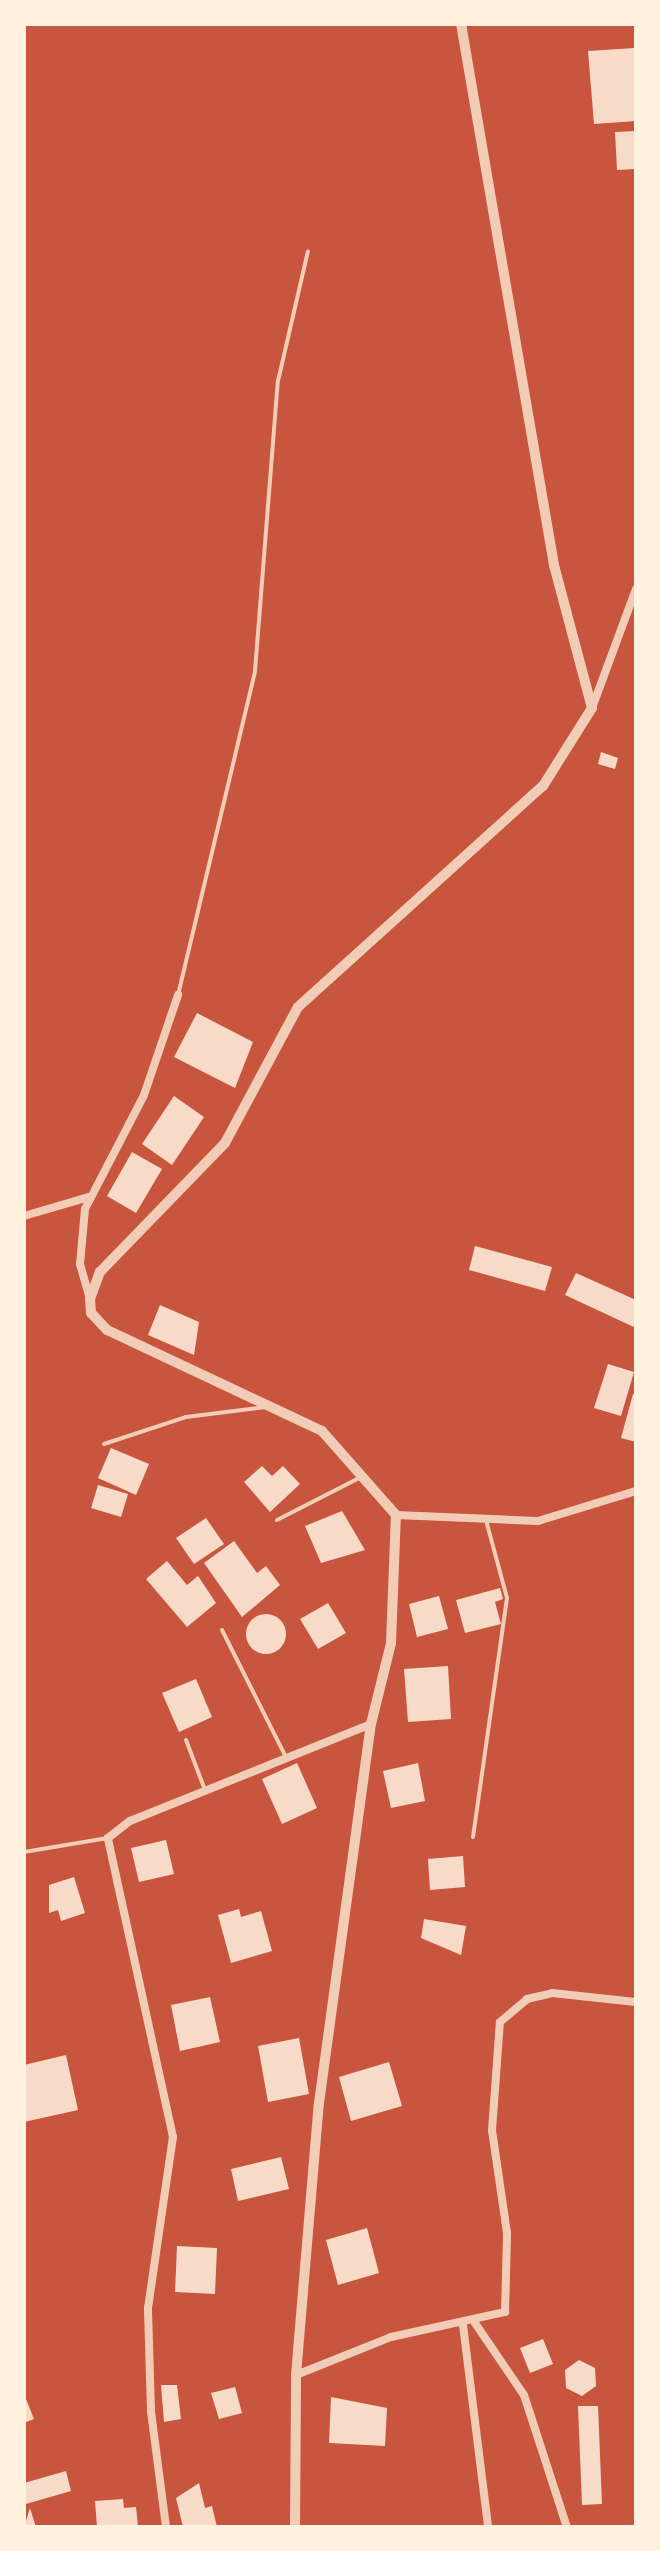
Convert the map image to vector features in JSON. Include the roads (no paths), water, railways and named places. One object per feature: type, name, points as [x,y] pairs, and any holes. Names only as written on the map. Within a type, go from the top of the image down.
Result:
[{"type":"street","points":[[461,24],[554,565],[592,708]]},
{"type":"street","points":[[90,1299],[100,1272],[225,1143],[298,1007],[543,786],[592,708],[636,589]]},
{"type":"street","points":[[178,995],[144,1095],[89,1197],[80,1242],[91,1313],[107,1330],[279,1406],[322,1431],[366,1474],[396,1515],[391,1643],[371,1724],[319,2103],[296,2375],[295,2527]]},
{"type":"street","points":[[24,1216],[89,1197]]},
{"type":"street","points":[[396,1515],[486,1520],[552,1519],[636,1491]]},
{"type":"street","points":[[166,2527],[151,2411],[148,2308],[173,2137],[108,1838],[206,1790],[371,1724]]},
{"type":"street","points":[[296,2375],[391,2337],[475,2323],[505,2312],[509,2288],[492,2130],[500,2022],[527,1999],[552,1993],[636,2002]]},
{"type":"street","points":[[475,2323],[524,2395],[567,2527]]},
{"type":"street","points":[[463,2325],[488,2527]]},
{"type":"lane","points":[[178,995],[255,671],[278,381],[308,251]]},
{"type":"lane","points":[[104,1444],[186,1417],[279,1406]]},
{"type":"lane","points":[[277,1520],[366,1474]]},
{"type":"lane","points":[[473,1837],[507,1598],[486,1520]]},
{"type":"lane","points":[[222,1630],[287,1758]]},
{"type":"lane","points":[[186,1740],[206,1790]]},
{"type":"lane","points":[[24,1852],[108,1838]]}]
